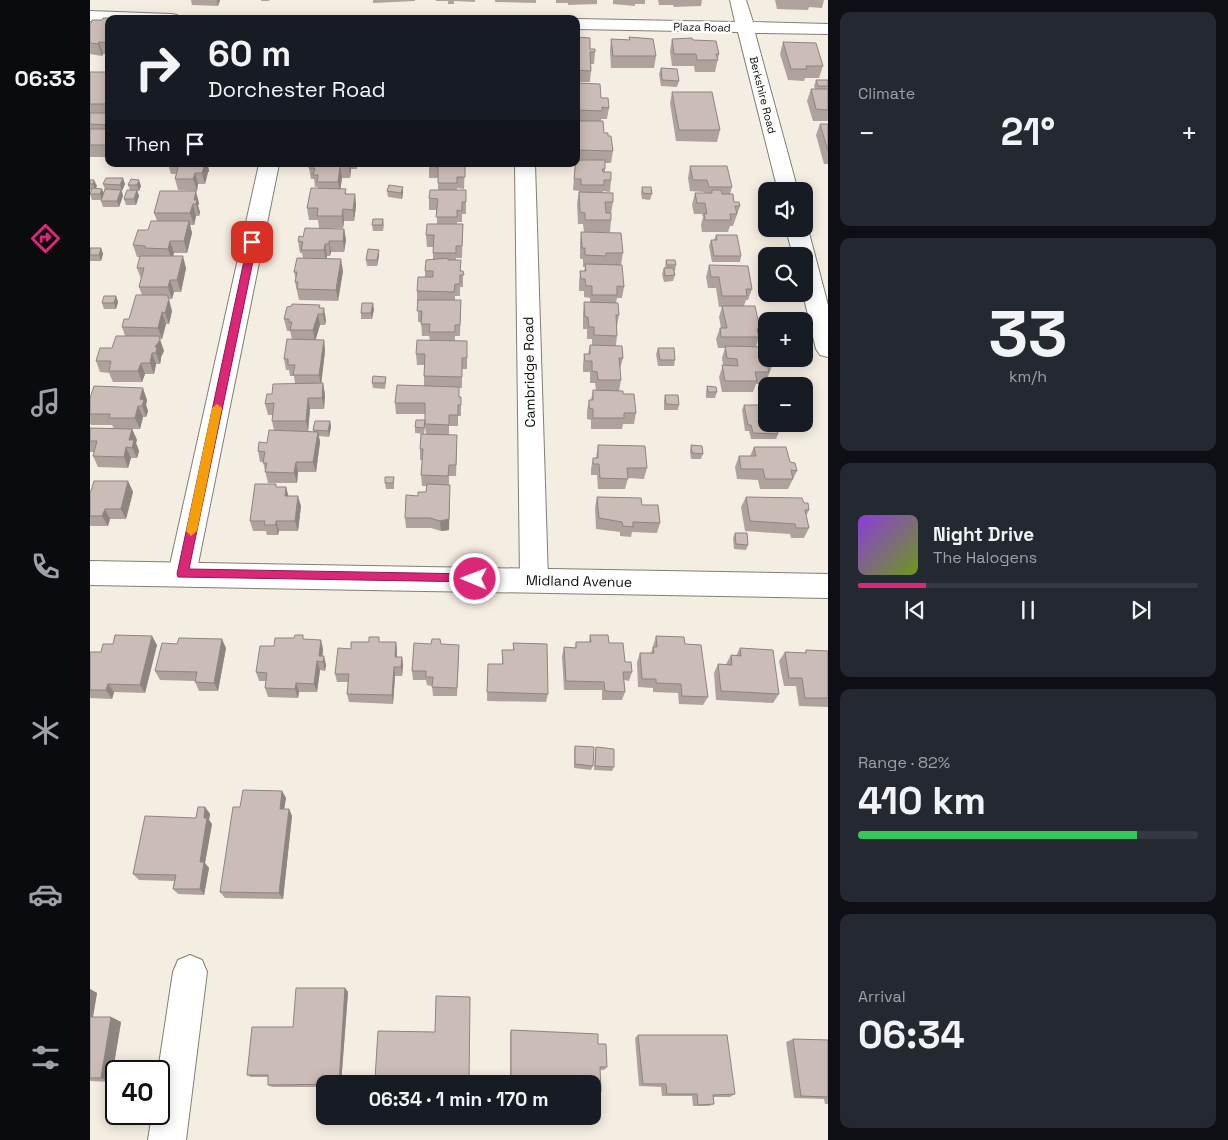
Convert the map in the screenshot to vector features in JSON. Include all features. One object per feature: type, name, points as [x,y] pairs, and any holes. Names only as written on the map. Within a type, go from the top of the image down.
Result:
[{"type":"street","name":"Berkshire Road","points":[[738,0],[786,182]]},
{"type":"street","points":[[90,16],[105,17]]},
{"type":"street","name":"Plaza Road","points":[[580,24],[828,29]]},
{"type":"street","points":[[182,574],[268,167]]},
{"type":"street","name":"Cambridge Road","points":[[525,167],[534,580]]},
{"type":"street","points":[[799,237],[828,348]]},
{"type":"street","name":"Midland Avenue","points":[[90,573],[828,586]]},
{"type":"street","points":[[167,1140],[190,972]]},
{"type":"building","points":[[105,18],[105,43],[90,43],[90,25],[92,20],[102,20]]},
{"type":"building","points":[[580,37],[590,38],[590,49],[595,49],[595,52],[590,52],[591,71],[580,70]]},
{"type":"building","points":[[629,37],[653,39],[656,56],[613,56],[611,39],[630,40]]},
{"type":"building","points":[[692,38],[693,40],[716,41],[719,54],[716,54],[718,60],[697,60],[696,54],[674,54],[672,39]]},
{"type":"building","points":[[783,42],[816,43],[823,66],[806,66],[807,69],[791,69]]},
{"type":"building","points":[[661,68],[677,69],[679,81],[662,80]]},
{"type":"building","points":[[90,72],[105,72],[105,104],[90,104]]},
{"type":"building","points":[[816,80],[828,80],[828,86],[818,86]]},
{"type":"building","points":[[580,83],[600,84],[601,98],[608,98],[609,108],[602,107],[602,111],[580,110]]},
{"type":"building","points":[[811,89],[828,89],[828,110],[816,109]]},
{"type":"building","points":[[672,92],[712,92],[720,130],[679,130]]},
{"type":"building","points":[[90,113],[105,113],[105,125],[90,124]]},
{"type":"building","points":[[580,121],[603,121],[604,133],[608,133],[608,136],[611,136],[613,151],[580,150]]},
{"type":"building","points":[[820,124],[828,124],[828,151]]},
{"type":"building","points":[[90,129],[105,129],[105,145],[90,145]]},
{"type":"building","points":[[580,160],[605,160],[603,172],[611,172],[611,180],[604,180],[604,185],[581,185],[581,179],[574,179],[575,167],[580,167]]},
{"type":"building","points":[[690,166],[727,166],[732,187],[709,187],[707,180],[693,180]]},
{"type":"building","points":[[178,167],[204,167],[202,173],[195,173],[193,179],[175,179]]},
{"type":"building","points":[[340,167],[338,182],[317,182],[318,175],[313,175],[315,168],[309,168]]},
{"type":"building","points":[[438,167],[465,167],[465,177],[457,177],[457,183],[438,183]]},
{"type":"building","points":[[106,178],[123,178],[120,185],[103,184]]},
{"type":"building","points":[[131,179],[139,180],[137,185],[128,185]]},
{"type":"building","points":[[389,185],[403,187],[401,193],[387,191]]},
{"type":"building","points":[[642,187],[651,187],[652,194],[643,193]]},
{"type":"building","points":[[92,188],[102,189],[100,194],[90,194]]},
{"type":"building","points":[[311,188],[346,189],[345,194],[355,194],[353,210],[343,209],[342,216],[317,216],[318,208],[307,208]]},
{"type":"building","points":[[105,189],[121,190],[117,201],[101,201]]},
{"type":"building","points":[[127,190],[137,190],[134,199],[124,199]]},
{"type":"building","points":[[430,190],[466,190],[466,202],[462,202],[462,211],[457,210],[457,217],[436,217],[438,199],[429,198]]},
{"type":"building","points":[[712,190],[721,190],[722,194],[733,194],[734,202],[739,202],[740,206],[735,206],[737,214],[730,214],[731,220],[705,220],[704,213],[707,214],[705,203],[697,203],[695,193],[712,193]]},
{"type":"building","points":[[160,191],[196,191],[194,200],[197,200],[196,204],[193,204],[190,213],[154,213]]},
{"type":"building","points":[[579,192],[613,193],[613,202],[605,202],[606,213],[611,213],[611,220],[585,220],[585,213],[580,212]]},
{"type":"building","points":[[373,219],[383,219],[382,225],[372,225]]},
{"type":"building","points":[[151,221],[189,221],[184,241],[170,241],[168,249],[145,248],[145,246],[133,245],[138,230],[148,230]]},
{"type":"building","points":[[427,224],[463,224],[462,246],[456,246],[456,253],[433,253],[434,235],[426,235]]},
{"type":"building","points":[[305,228],[344,229],[343,241],[329,241],[329,244],[325,244],[324,250],[301,250],[303,242],[298,241],[299,236],[303,237]]},
{"type":"building","points":[[581,232],[621,233],[623,253],[606,253],[606,256],[585,255],[585,248],[582,248]]},
{"type":"building","points":[[716,235],[737,235],[741,256],[714,256],[711,240],[717,240]]},
{"type":"building","points":[[90,248],[101,248],[99,255],[90,255]]},
{"type":"building","points":[[368,249],[379,250],[377,260],[366,260]]},
{"type":"building","points":[[140,256],[183,256],[177,280],[170,280],[168,287],[139,287],[144,268],[137,268]]},
{"type":"building","points":[[297,258],[341,259],[336,290],[297,289],[298,282],[295,282],[297,272],[294,272]]},
{"type":"building","points":[[448,258],[448,260],[461,260],[460,271],[463,271],[464,275],[460,275],[460,284],[455,284],[454,292],[417,291],[418,277],[433,277],[433,271],[425,271],[426,260]]},
{"type":"building","points":[[666,260],[675,260],[676,265],[667,265]]},
{"type":"building","points":[[585,264],[622,265],[624,287],[617,286],[617,295],[592,295],[592,286],[586,286],[585,279],[581,279],[580,271],[586,271]]},
{"type":"building","points":[[709,265],[748,266],[752,289],[746,289],[747,296],[722,296],[719,277],[711,277]]},
{"type":"building","points":[[664,268],[673,268],[675,275],[665,276]]},
{"type":"building","points":[[136,295],[167,295],[169,299],[165,313],[162,312],[158,328],[122,327],[124,319],[129,319]]},
{"type":"building","points":[[104,296],[116,296],[114,303],[102,303]]},
{"type":"building","points":[[418,300],[461,300],[460,325],[455,325],[455,332],[429,332],[430,324],[421,324],[422,311],[417,311]]},
{"type":"building","points":[[584,302],[618,303],[619,315],[616,315],[617,336],[594,335],[594,327],[589,327],[588,317],[585,317]]},
{"type":"building","points":[[362,303],[373,303],[371,313],[361,313]]},
{"type":"building","points":[[292,304],[320,305],[319,308],[324,308],[323,314],[318,314],[313,330],[290,330],[292,322],[289,322],[289,319],[284,319],[287,307],[292,306]]},
{"type":"building","points":[[722,306],[755,306],[758,320],[758,337],[721,337],[720,328],[727,328]]},
{"type":"building","points":[[116,336],[159,336],[160,340],[155,347],[157,347],[156,353],[152,353],[150,363],[141,363],[138,371],[109,371],[111,361],[96,361],[100,348],[112,348]]},
{"type":"building","points":[[287,339],[324,340],[319,375],[293,375],[295,365],[288,365],[288,359],[284,359]]},
{"type":"building","points":[[417,340],[467,341],[467,358],[462,358],[462,377],[424,376],[425,354],[416,354]]},
{"type":"building","points":[[590,345],[622,346],[623,358],[619,358],[621,380],[598,380],[597,372],[592,371],[592,361],[585,361],[584,354],[590,354]]},
{"type":"building","points":[[725,346],[758,347],[758,367],[768,367],[769,372],[755,372],[757,381],[725,381],[722,365],[738,366],[737,359],[727,358]]},
{"type":"building","points":[[658,348],[674,348],[675,360],[660,360]]},
{"type":"building","points":[[373,376],[386,377],[385,383],[372,383]]},
{"type":"building","points":[[323,383],[322,398],[308,398],[306,421],[272,421],[274,403],[265,404],[267,394],[272,394],[273,384]]},
{"type":"building","points":[[397,385],[459,387],[461,405],[458,405],[458,415],[449,415],[449,425],[425,424],[425,403],[395,403]]},
{"type":"building","points":[[94,386],[143,388],[140,399],[144,400],[142,406],[138,406],[135,418],[109,418],[110,414],[90,414],[90,398]]},
{"type":"building","points":[[707,386],[716,387],[717,392],[708,392]]},
{"type":"building","points":[[593,390],[623,391],[623,394],[634,394],[636,413],[624,413],[624,418],[593,418],[593,409],[589,408],[589,400],[593,400]]},
{"type":"building","points":[[665,395],[678,395],[679,405],[666,404]]},
{"type":"building","points":[[744,405],[758,405],[758,432],[778,432],[778,434],[753,433],[751,425],[748,425]]},
{"type":"building","points":[[416,420],[425,420],[424,428],[415,427]]},
{"type":"building","points":[[315,421],[330,421],[328,431],[313,430]]},
{"type":"building","points":[[90,428],[132,429],[129,440],[134,440],[132,448],[126,447],[124,457],[93,456],[97,441],[90,441]]},
{"type":"building","points":[[269,430],[318,432],[313,462],[296,462],[294,473],[265,472],[267,463],[263,463],[265,452],[258,451],[259,442],[267,443]]},
{"type":"building","points":[[421,434],[457,435],[456,465],[449,465],[448,476],[421,475],[423,449],[420,449]]},
{"type":"building","points":[[598,445],[645,446],[647,468],[627,468],[628,479],[600,478],[599,464],[593,464],[593,458],[598,458]]},
{"type":"building","points":[[691,445],[702,446],[703,454],[692,453]]},
{"type":"building","points":[[754,447],[786,447],[790,462],[795,463],[797,471],[791,470],[793,479],[765,479],[763,469],[741,469],[739,456],[756,456]]},
{"type":"building","points":[[385,477],[394,477],[393,483],[385,483]]},
{"type":"building","points":[[94,481],[128,481],[121,509],[105,509],[102,516],[90,516],[90,491]]},
{"type":"building","points":[[255,484],[276,484],[276,487],[286,487],[285,496],[298,496],[295,521],[276,521],[276,525],[264,525],[265,521],[250,521]]},
{"type":"building","points":[[427,484],[450,485],[449,519],[440,521],[430,518],[405,518],[406,495],[418,496],[418,492],[426,492]]},
{"type":"building","points":[[597,497],[641,498],[642,505],[658,505],[660,523],[633,522],[633,527],[623,526],[622,522],[599,518]]},
{"type":"building","points":[[746,497],[802,498],[804,503],[808,503],[809,510],[805,510],[809,528],[796,528],[795,524],[750,521]]},
{"type":"building","points":[[735,533],[747,533],[748,545],[736,544]]},
{"type":"building","points":[[115,635],[152,636],[140,685],[108,684],[106,690],[90,690],[90,652],[101,652],[103,644],[113,644]]},
{"type":"building","points":[[295,635],[303,635],[303,639],[321,640],[319,656],[324,656],[323,662],[317,661],[314,684],[296,683],[295,689],[265,688],[267,673],[256,672],[260,646],[274,646],[275,638],[294,638]]},
{"type":"building","points":[[590,635],[608,635],[609,643],[623,643],[625,662],[631,662],[632,672],[623,672],[625,692],[605,691],[604,682],[566,681],[564,647],[576,648],[576,642],[591,642]]},
{"type":"building","points":[[656,636],[684,637],[685,644],[701,645],[708,697],[682,696],[681,684],[656,683],[656,679],[642,679],[640,653],[654,653],[653,647],[657,647]]},
{"type":"building","points":[[369,637],[379,637],[379,642],[396,642],[395,657],[402,657],[401,667],[394,667],[392,695],[347,694],[349,674],[335,674],[338,648],[351,649],[351,642],[369,642]]},
{"type":"building","points":[[179,638],[222,639],[214,683],[195,682],[197,672],[155,671],[162,643],[177,644]]},
{"type":"building","points":[[432,639],[440,639],[441,644],[459,645],[457,688],[432,687],[433,677],[426,677],[426,671],[412,671],[414,643],[431,644]]},
{"type":"building","points":[[513,643],[547,644],[548,694],[487,692],[488,664],[503,664],[502,650],[514,650]]},
{"type":"building","points":[[740,648],[773,650],[779,694],[721,691],[718,664],[732,665],[731,655],[741,656]]},
{"type":"building","points":[[806,650],[828,651],[828,698],[805,698],[802,678],[789,678],[785,652],[806,653]]},
{"type":"building","points":[[575,746],[594,747],[593,766],[575,764]]},
{"type":"building","points":[[596,747],[614,749],[614,767],[595,766]]},
{"type":"building","points":[[243,790],[282,791],[280,809],[289,809],[279,893],[220,892],[233,807],[240,807]]},
{"type":"building","points":[[198,807],[205,807],[204,818],[207,818],[200,862],[204,862],[200,889],[173,889],[176,875],[133,874],[145,816],[196,818]]},
{"type":"building","points":[[296,988],[345,988],[340,1075],[316,1075],[316,1084],[268,1085],[268,1075],[247,1075],[252,1027],[293,1027]]},
{"type":"building","points":[[436,996],[470,997],[469,1075],[375,1075],[378,1031],[435,1032]]},
{"type":"building","points":[[90,1017],[111,1017],[101,1078],[90,1078]]},
{"type":"building","points":[[511,1030],[598,1034],[598,1044],[606,1044],[607,1067],[600,1067],[600,1075],[511,1075]]},
{"type":"building","points":[[638,1035],[727,1035],[735,1094],[713,1095],[714,1104],[698,1105],[697,1094],[667,1094],[666,1084],[643,1084]]},
{"type":"building","points":[[793,1039],[828,1040],[828,1097],[801,1096]]},
{"type":"slow traffic","points":[[191,531],[217,408]]},
{"type":"route","points":[[252,242],[182,574],[475,579]]}]
